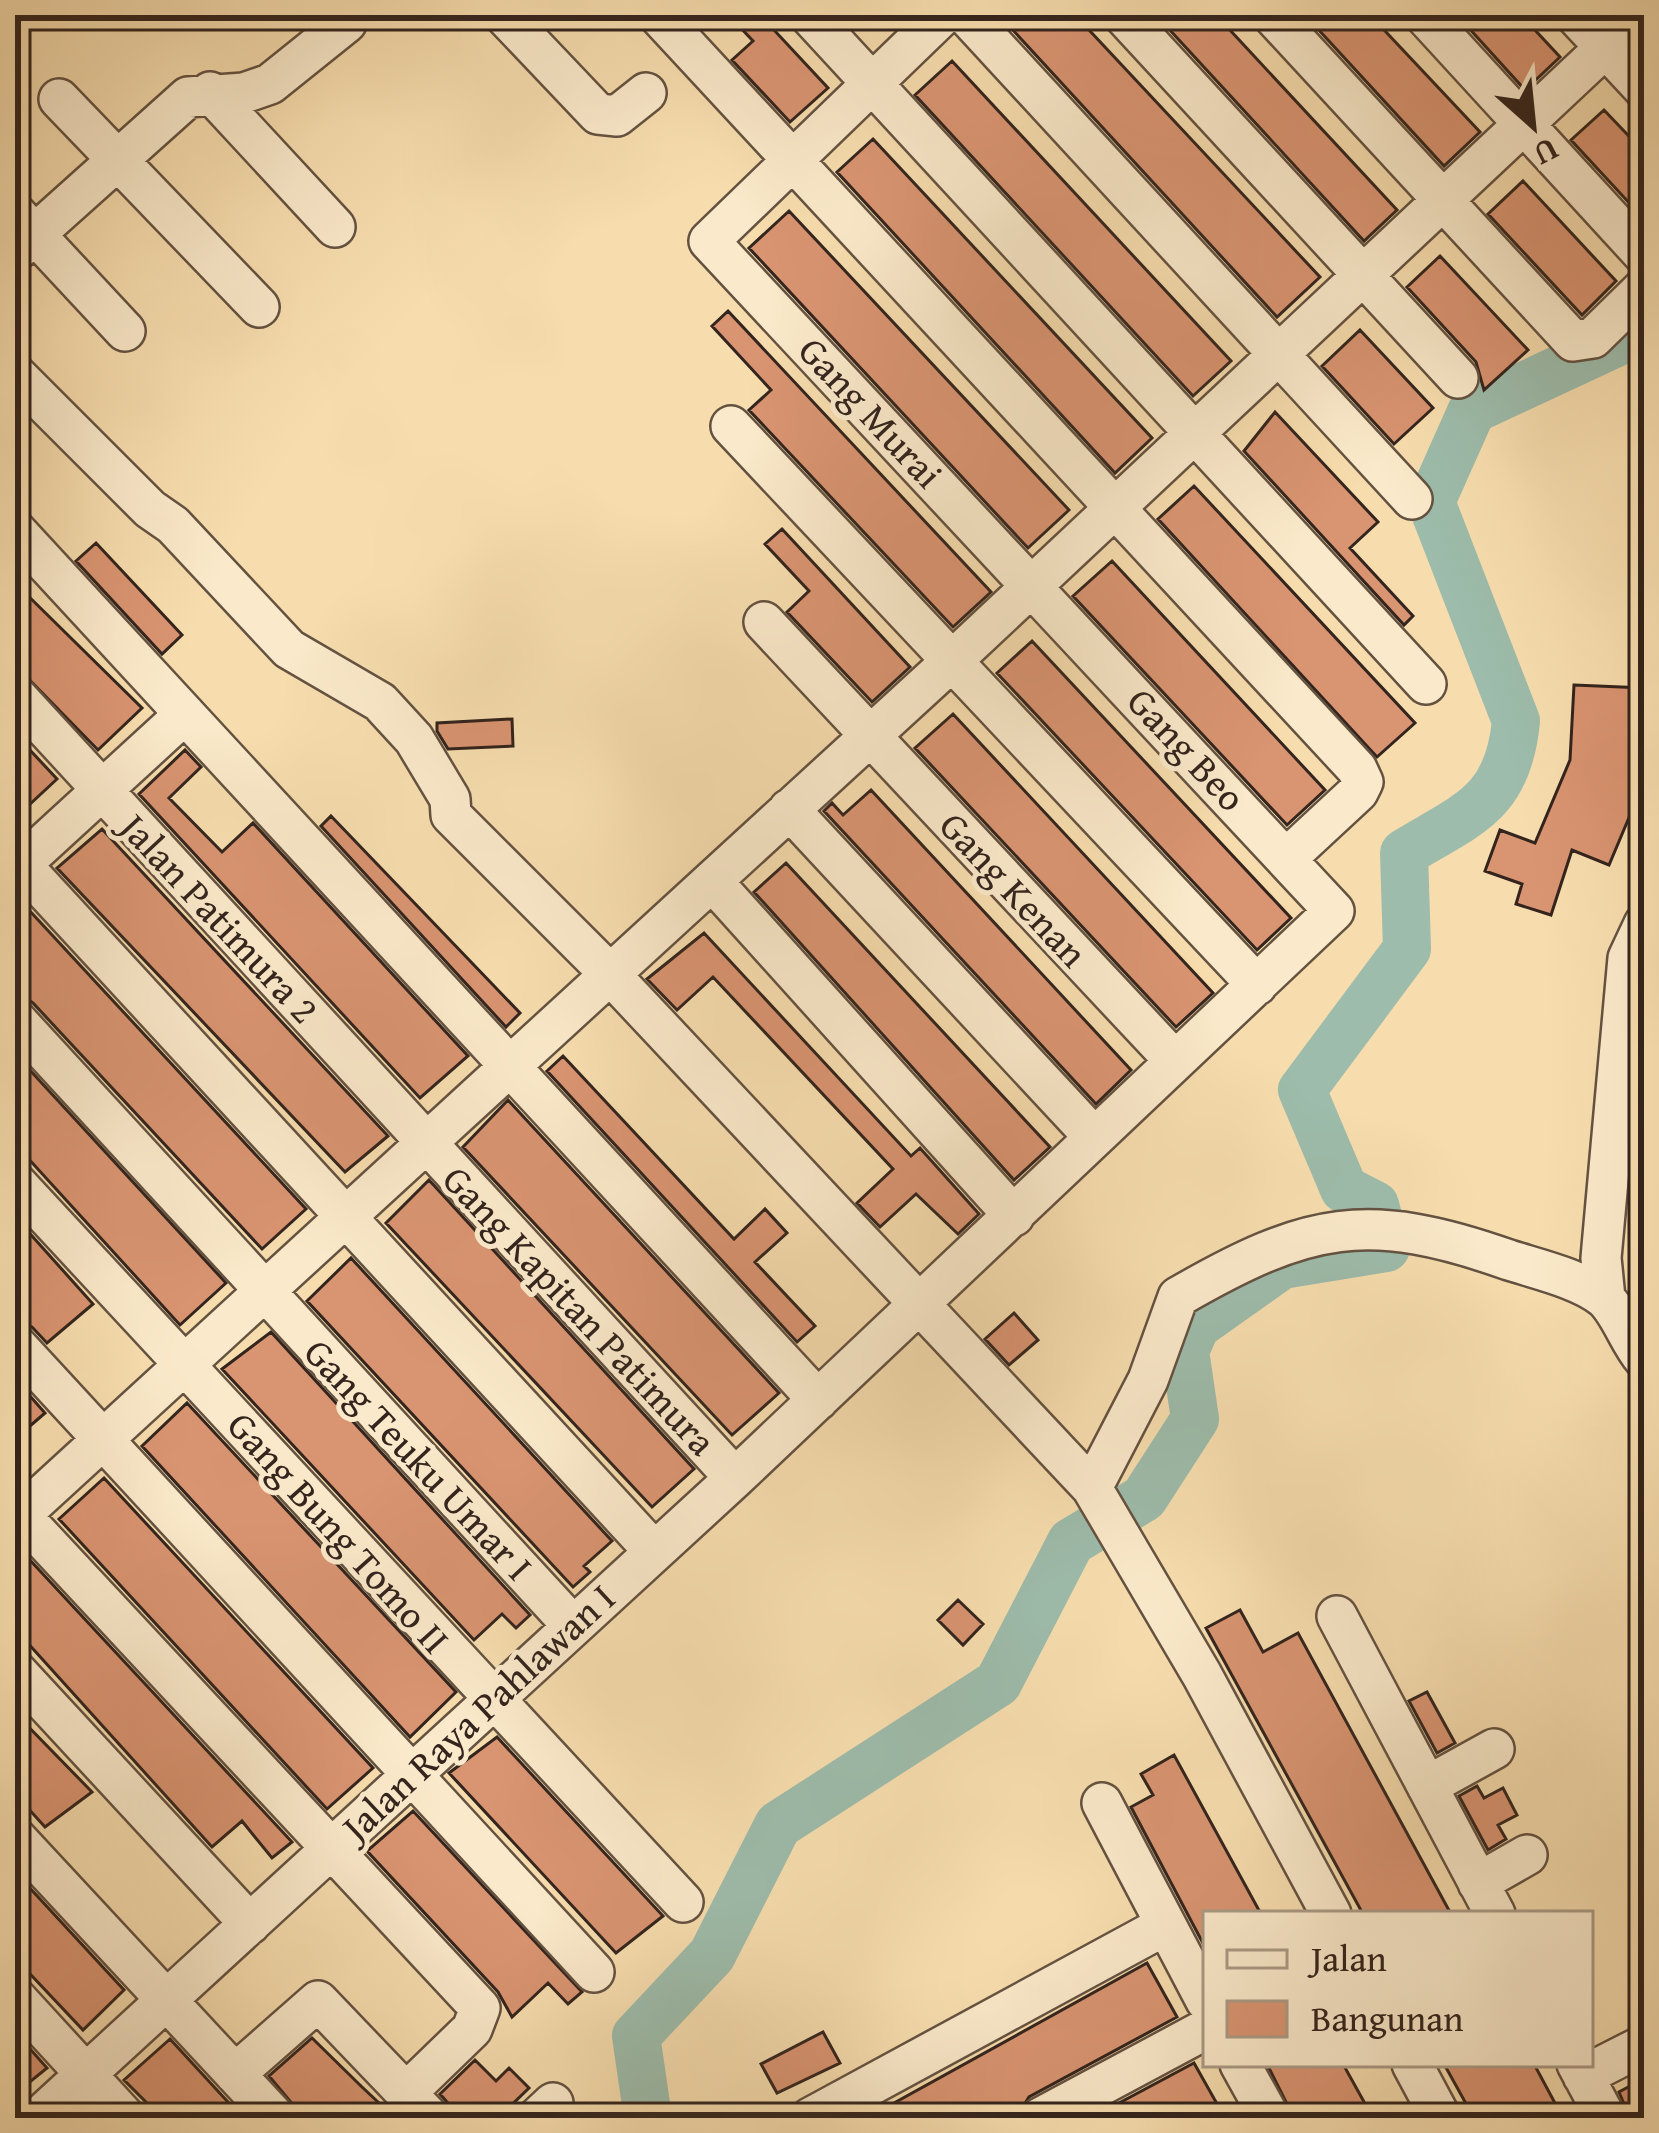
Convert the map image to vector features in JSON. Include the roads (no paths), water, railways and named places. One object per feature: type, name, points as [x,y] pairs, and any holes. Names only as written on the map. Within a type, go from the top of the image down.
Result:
[{"type":"street","points":[[125,331],[21,233],[116,161],[188,97],[244,93],[270,84],[346,23],[345,15]]},
{"type":"street","points":[[504,15],[598,114],[617,116],[646,93]]},
{"type":"street","points":[[658,15],[1357,769],[1364,782],[1358,793],[1288,857]]},
{"type":"street","points":[[809,15],[1426,684]]},
{"type":"street","points":[[793,158],[943,15]]},
{"type":"street","points":[[966,15],[1412,499]]},
{"type":"street","points":[[1123,15],[1458,378]]},
{"type":"street","points":[[1272,15],[1573,341],[1593,338],[1644,288]]},
{"type":"street","points":[[1424,15],[1644,256]]},
{"type":"street","points":[[1575,15],[1644,89]]},
{"type":"street","points":[[235,2074],[318,2001],[328,2005],[418,2105],[480,2018],[480,2008],[17,1515],[954,658],[1193,429],[1444,202],[1640,15]]},
{"type":"street","points":[[209,92],[335,227]]},
{"type":"street","points":[[59,99],[259,307]]},
{"type":"street","name":"Gang Murai","points":[[793,158],[709,241],[1033,583]]},
{"type":"street","points":[[15,374],[150,509],[172,525],[290,650],[380,702],[414,739],[449,799],[452,815],[607,971],[1095,1494],[1329,1911]]},
{"type":"street","points":[[731,426],[1257,985]]},
{"type":"street","points":[[15,530],[818,1400]]},
{"type":"street","name":"Gang Beo","points":[[1033,583],[1331,904],[1331,917]]},
{"type":"street","name":"Gang Kenan","points":[[764,622],[1167,1052]]},
{"type":"street","name":"Jalan Patimura 2","points":[[15,694],[426,1142]]},
{"type":"street","points":[[185,714],[17,864],[652,1549]]},
{"type":"street","points":[[789,808],[1094,1137]]},
{"type":"street","points":[[712,880],[1014,1216]]},
{"type":"street","name":"Jalan Raya Pahlawan I","points":[[38,2118],[919,1306],[1094,1137],[1167,1052],[1257,985],[1331,917]]},
{"type":"street","points":[[1644,924],[1628,958],[1601,1258],[1605,1298],[1644,1359]]},
{"type":"street","name":"Gang Teuku Umar I","points":[[15,1018],[573,1626]]},
{"type":"street","name":"Gang Kapitan Patimura","points":[[426,1142],[735,1478]]},
{"type":"street","name":"Gang Bung Tomo II","points":[[15,1183],[682,1902]]},
{"type":"street","points":[[1095,1494],[1148,1380],[1178,1297],[1242,1260],[1336,1232],[1407,1228],[1535,1269],[1605,1298]]},
{"type":"street","points":[[15,1345],[594,1972]]},
{"type":"street","points":[[1337,1616],[1486,1898],[1527,1855]]},
{"type":"street","points":[[15,1670],[250,1924]]},
{"type":"street","points":[[1427,1786],[1493,1748]]},
{"type":"street","points":[[1102,1803],[1203,1996]]},
{"type":"street","points":[[15,1838],[276,2118]]},
{"type":"street","points":[[810,2118],[1164,1926]]},
{"type":"street","points":[[15,1997],[126,2118]]},
{"type":"street","points":[[1040,2118],[1203,2031]]},
{"type":"street","points":[[1593,2065],[1644,2045]]},
{"type":"street","points":[[1242,2067],[1270,2118]]},
{"type":"street","points":[[1414,2067],[1441,2118]]},
{"type":"street","points":[[1580,2070],[1606,2118]]},
{"type":"waterway","points":[[648,2118],[636,2036],[712,1955],[778,1825],[998,1683],[1071,1542],[1144,1498],[1195,1419],[1185,1351],[1196,1326],[1282,1265],[1386,1248],[1375,1205],[1344,1189],[1302,1090],[1407,949],[1404,853],[1465,816],[1494,789],[1512,749],[1516,721],[1431,502],[1472,410],[1631,336],[1644,341]]}]
